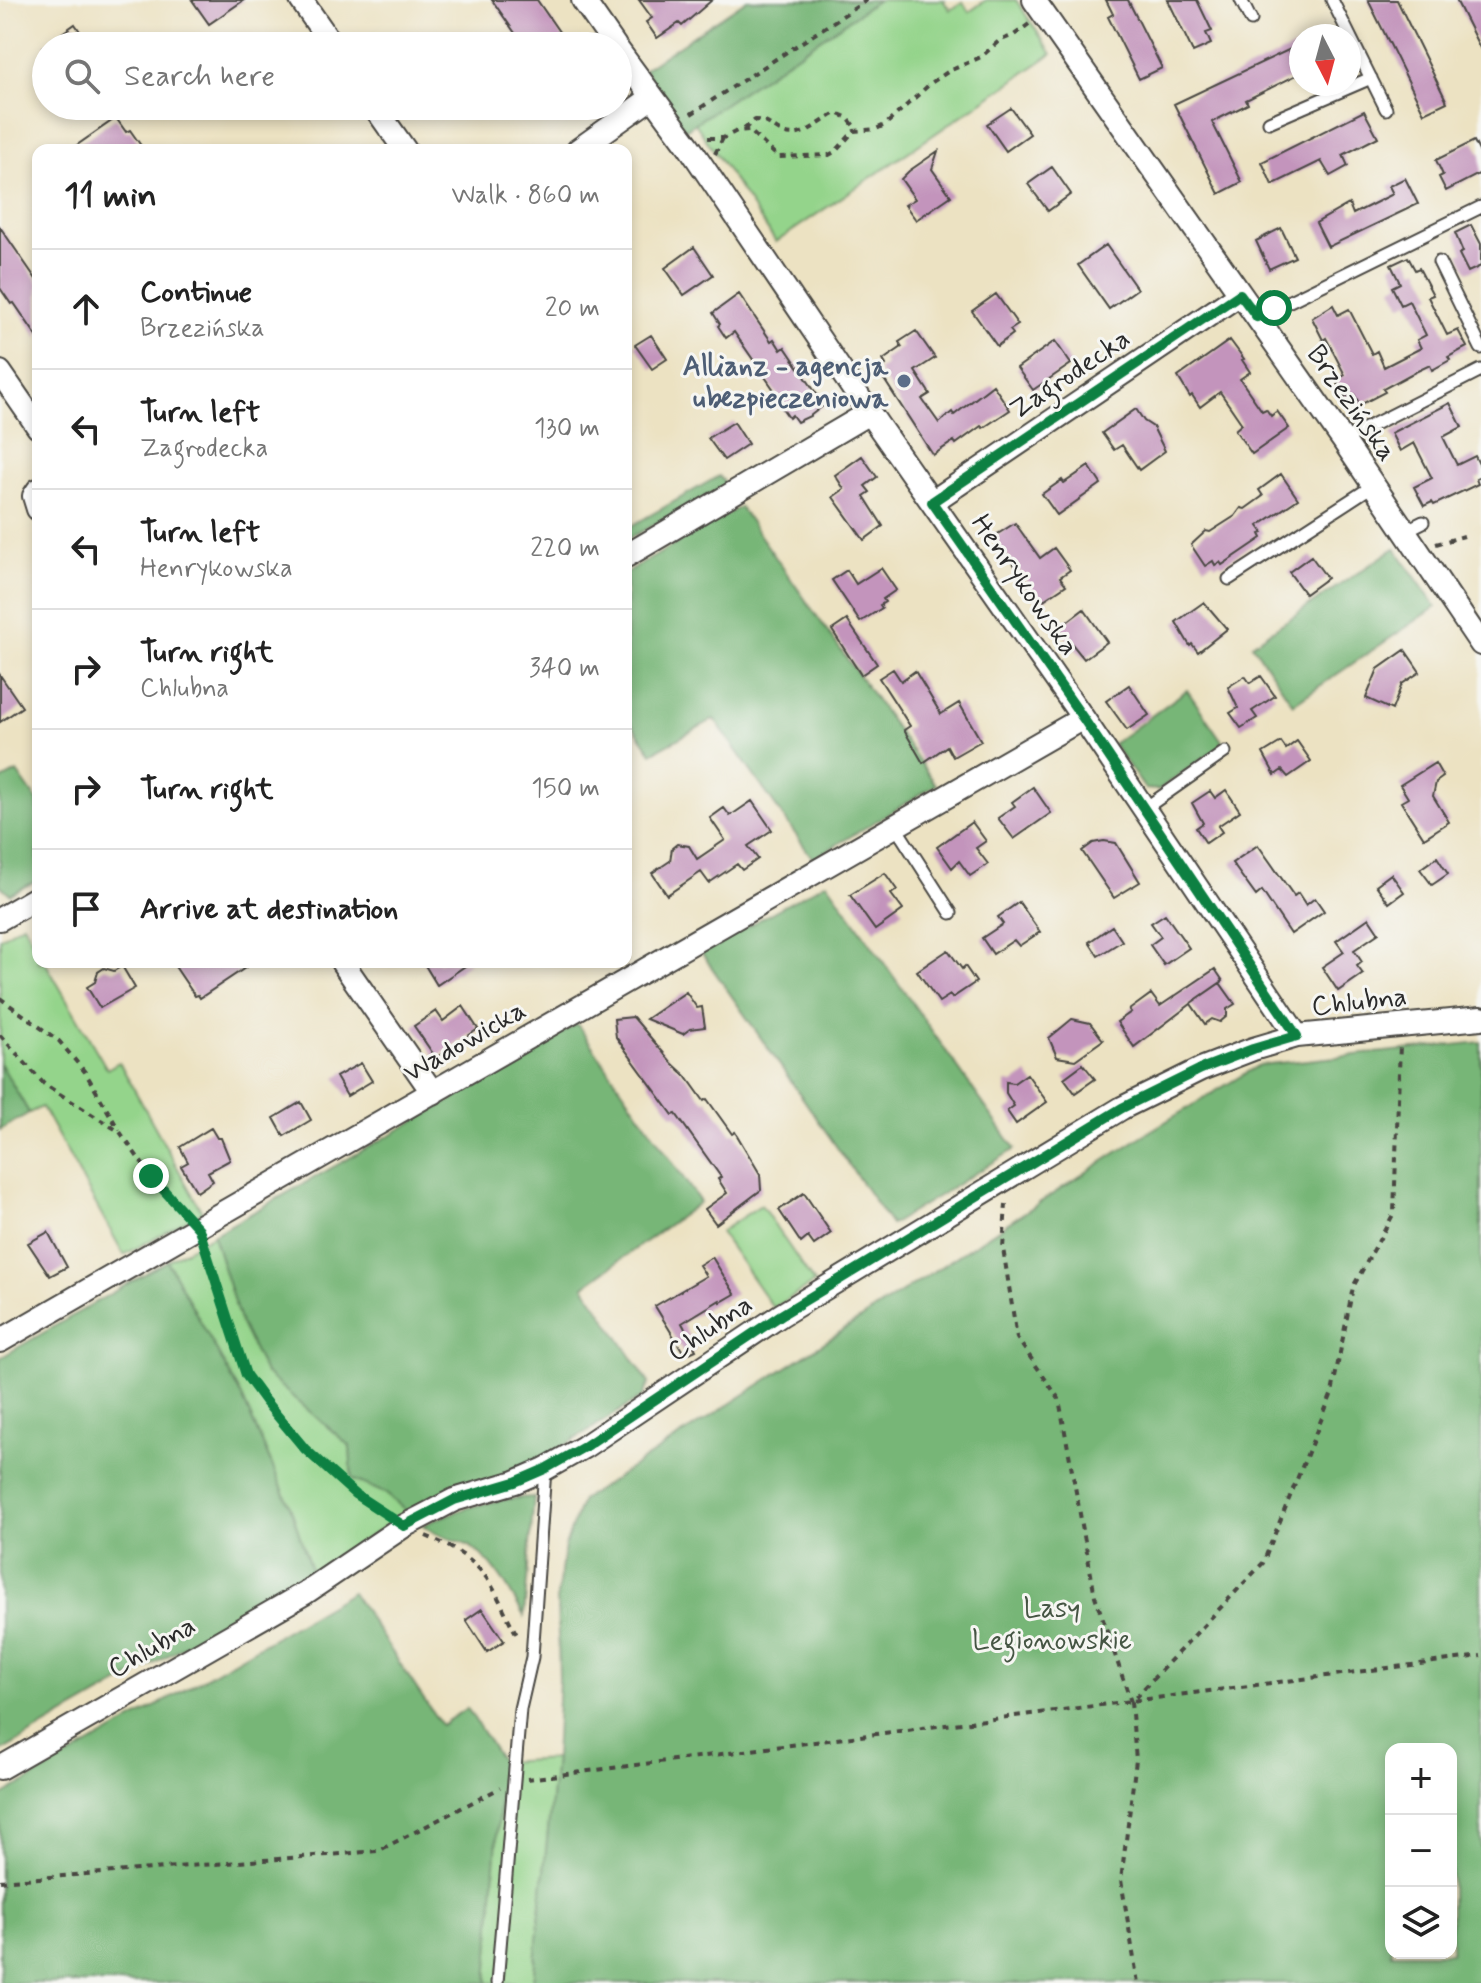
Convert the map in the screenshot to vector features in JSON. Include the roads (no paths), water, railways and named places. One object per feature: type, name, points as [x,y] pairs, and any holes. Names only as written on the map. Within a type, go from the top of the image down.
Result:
[{"type":"street","points":[[301,0],[327,32]]},
{"type":"street","name":"Henrykowska","points":[[583,0],[605,32]]},
{"type":"street","name":"Brzezińska","points":[[1038,6],[1374,485],[1414,526],[1481,644]]},
{"type":"street","name":"Henrykowska","points":[[632,71],[688,145],[869,413],[1083,718],[1297,1036]]},
{"type":"street","points":[[632,112],[651,98]]},
{"type":"street","points":[[384,120],[401,144]]},
{"type":"street","points":[[586,144],[620,120]]},
{"type":"street","name":"Zagrodecka","points":[[932,502],[1240,294]]},
{"type":"street","points":[[0,372],[32,418]]},
{"type":"street","points":[[632,552],[869,413]]},
{"type":"street","name":"Wadowicka","points":[[0,1341],[1083,718]]},
{"type":"street","points":[[0,919],[32,900]]},
{"type":"street","points":[[346,968],[433,1093]]},
{"type":"street","name":"Chlubna","points":[[0,1768],[305,1593],[404,1526],[454,1500],[515,1482],[545,1469],[584,1447],[781,1315],[1007,1175],[1122,1108],[1201,1069],[1297,1036],[1481,1018]]},
{"type":"lane","points":[[1241,0],[1251,20]]},
{"type":"lane","points":[[1332,0],[1386,109]]},
{"type":"lane","points":[[1269,122],[1371,78]]},
{"type":"lane","points":[[1257,317],[1481,207]]},
{"type":"lane","points":[[1439,262],[1481,348]]},
{"type":"lane","points":[[1343,440],[1481,370]]},
{"type":"lane","points":[[1229,579],[1374,485]]},
{"type":"lane","points":[[1144,809],[1225,752]]},
{"type":"lane","points":[[895,826],[951,913]]},
{"type":"lane","points":[[497,1983],[520,1709],[532,1657],[545,1469]]},
{"type":"place","name":"Allianz - agencja ubezpieczeniowa","points":[[904,381]]},
{"type":"park label","name":"Lasy Legionowskie","points":[[1052,1623]]}]
